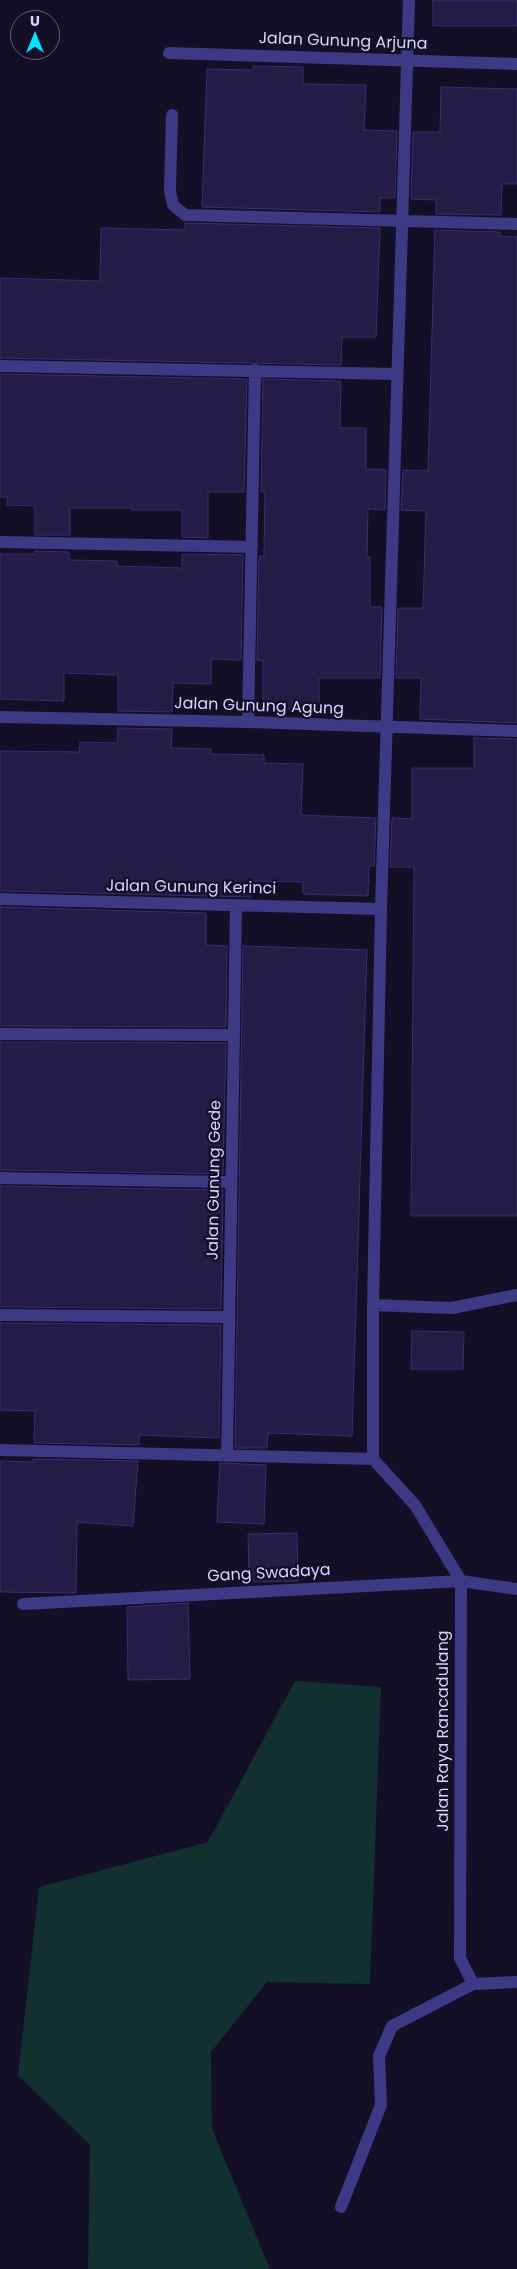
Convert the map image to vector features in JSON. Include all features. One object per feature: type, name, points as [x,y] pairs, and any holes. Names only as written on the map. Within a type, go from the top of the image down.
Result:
[{"type":"street","points":[[408,0],[381,909],[374,1305],[374,1459],[415,1506],[461,1581]]},
{"type":"street","name":"Jalan Gunung Arjuna","points":[[169,53],[517,64]]},
{"type":"street","points":[[172,115],[170,191],[173,205],[185,215],[517,224]]},
{"type":"street","points":[[0,366],[397,374]]},
{"type":"street","points":[[248,722],[255,370]]},
{"type":"street","points":[[0,542],[252,548]]},
{"type":"street","name":"Jalan Gunung Agung","points":[[0,717],[248,722],[517,731]]},
{"type":"street","name":"Jalan Gunung Kerinci","points":[[0,899],[381,909]]},
{"type":"street","name":"Jalan Gunung Gede","points":[[227,1456],[236,905]]},
{"type":"street","points":[[0,1034],[234,1035]]},
{"type":"street","points":[[0,1178],[231,1182]]},
{"type":"street","points":[[374,1305],[452,1308],[517,1295]]},
{"type":"street","points":[[0,1316],[229,1318]]},
{"type":"street","points":[[0,1450],[374,1459]]},
{"type":"street","name":"Gang Swadaya","points":[[23,1604],[461,1581],[517,1589]]},
{"type":"street","name":"Jalan Raya Rancadulang","points":[[461,1581],[460,1958],[473,1984]]},
{"type":"street","points":[[341,2207],[381,2105],[379,2056],[392,2026],[473,1984],[517,1982]]},
{"type":"green space","points":[[295,1681],[381,1687],[370,1984],[267,1982],[211,2052],[212,2129],[270,2269],[88,2269],[90,2145],[18,2075],[39,1887],[208,1842]]},
{"type":"building","points":[[433,0],[517,0],[517,26],[433,26]]},
{"type":"building","points":[[253,66],[303,67],[303,84],[366,85],[364,130],[397,131],[395,198],[380,198],[380,212],[202,207],[207,69],[253,70]]},
{"type":"building","points":[[441,87],[517,89],[517,184],[502,184],[501,215],[436,214],[436,200],[411,199],[413,132],[440,132]]},
{"type":"building","points":[[185,223],[380,228],[376,337],[342,337],[341,365],[0,358],[0,278],[100,281],[101,228],[185,230]]},
{"type":"building","points":[[435,230],[500,232],[500,236],[517,237],[517,723],[420,719],[421,678],[396,678],[398,608],[423,608],[426,511],[401,510],[403,470],[428,471]]},
{"type":"building","points":[[0,374],[247,379],[244,492],[208,492],[208,538],[182,537],[182,510],[132,510],[132,508],[70,508],[70,535],[35,535],[35,506],[7,505],[8,497],[0,497]]},
{"type":"building","points":[[263,379],[341,381],[340,428],[366,428],[366,469],[386,470],[385,510],[368,509],[367,557],[370,557],[370,607],[382,607],[380,678],[319,678],[319,709],[263,708],[263,661],[257,660],[259,556],[264,556],[265,492],[261,492]]},
{"type":"building","points":[[35,551],[69,552],[69,560],[117,561],[117,566],[182,568],[182,554],[243,555],[241,660],[211,659],[211,684],[173,683],[172,712],[118,711],[118,675],[64,673],[64,701],[0,699],[0,554],[35,554]]},
{"type":"building","points":[[118,728],[172,729],[171,748],[211,749],[211,754],[264,755],[264,763],[303,764],[301,815],[376,818],[374,866],[369,866],[368,896],[303,894],[303,882],[251,881],[251,897],[0,891],[0,751],[79,752],[80,742],[117,743]]},
{"type":"building","points":[[474,738],[517,739],[517,1216],[411,1216],[414,867],[390,867],[392,818],[412,819],[412,768],[474,768]]},
{"type":"building","points":[[0,907],[206,913],[206,945],[227,946],[226,1027],[0,1026]]},
{"type":"building","points":[[243,946],[367,950],[352,1436],[268,1433],[267,1448],[235,1448]]},
{"type":"building","points":[[0,1042],[226,1043],[223,1174],[0,1170]]},
{"type":"building","points":[[0,1186],[223,1190],[221,1309],[0,1307]]},
{"type":"building","points":[[0,1323],[221,1325],[219,1438],[139,1435],[139,1445],[34,1443],[35,1411],[0,1410]]},
{"type":"building","points":[[412,1331],[464,1332],[463,1369],[411,1369]]},
{"type":"building","points":[[33,1459],[138,1461],[133,1526],[77,1522],[76,1593],[0,1592],[0,1461],[33,1462]]},
{"type":"building","points":[[220,1463],[266,1465],[264,1524],[217,1522]]},
{"type":"building","points":[[297,1533],[298,1581],[249,1582],[248,1534]]},
{"type":"building","points":[[188,1603],[190,1679],[128,1680],[127,1607]]}]
